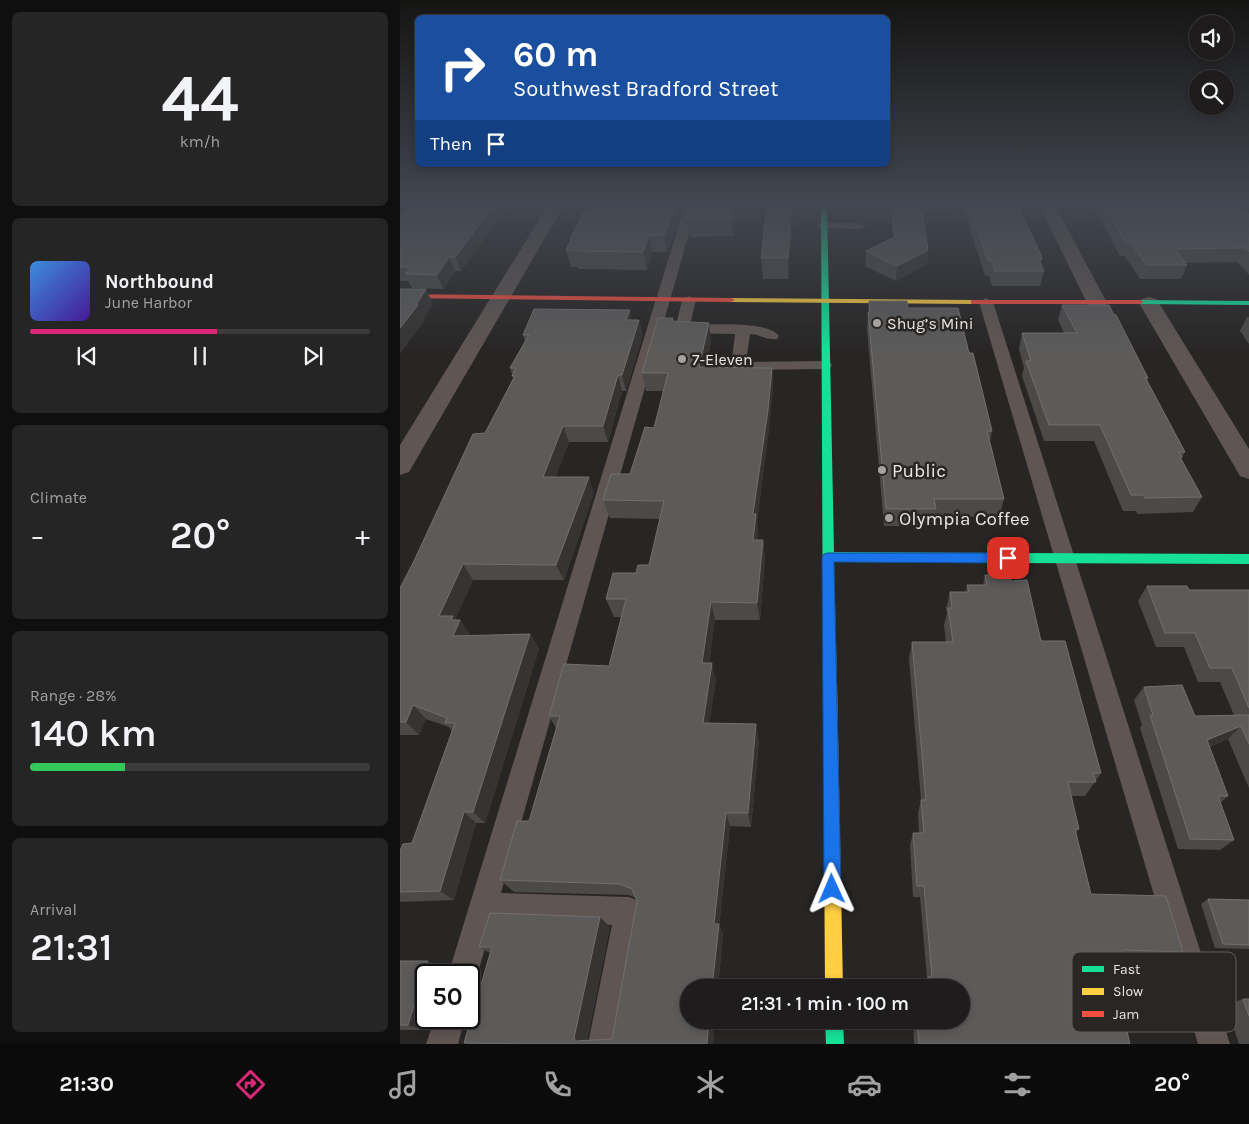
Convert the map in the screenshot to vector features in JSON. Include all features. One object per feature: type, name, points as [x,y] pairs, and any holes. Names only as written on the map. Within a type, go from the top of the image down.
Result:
[{"type":"street","points":[[400,466],[527,254]]},
{"type":"street","points":[[824,254],[834,979]]},
{"type":"street","points":[[1072,254],[1097,303]]},
{"type":"street","points":[[400,296],[689,300],[1249,303]]},
{"type":"street","points":[[1149,303],[1249,470]]},
{"type":"street","points":[[828,558],[1249,559]]},
{"type":"street","points":[[834,1029],[835,1044]]},
{"type":"lane","points":[[466,964],[676,254]]},
{"type":"lane","points":[[689,300],[682,329],[761,331],[772,336]]},
{"type":"lane","points":[[986,302],[1186,952]]},
{"type":"lane","points":[[743,330],[738,367],[772,359],[825,366]]},
{"type":"lane","points":[[483,907],[629,911],[604,1044]]},
{"type":"lane","points":[[442,1044],[447,1029]]},
{"type":"lane","points":[[1210,1032],[1214,1044]]},
{"type":"building","points":[[400,254],[457,254],[455,257],[449,257],[437,275],[405,274],[411,267],[400,267]]},
{"type":"building","points":[[761,254],[788,254],[788,258],[761,258]]},
{"type":"building","points":[[872,254],[921,254],[897,266]]},
{"type":"building","points":[[986,254],[1040,254],[1042,259],[1039,259],[1044,271],[995,271],[992,261],[988,261]]},
{"type":"building","points":[[1138,254],[1179,254],[1187,265],[1146,265]]},
{"type":"building","points":[[400,289],[426,289],[416,305],[418,305],[400,328]]},
{"type":"building","points":[[869,301],[907,301],[908,308],[958,308],[969,353],[973,353],[992,431],[987,431],[1004,499],[934,499],[936,509],[886,509],[868,312],[870,312]]},
{"type":"building","points":[[1062,305],[1109,305],[1114,315],[1116,315],[1148,378],[1145,377],[1185,452],[1179,452],[1182,457],[1180,457],[1202,497],[1145,498],[1143,495],[1131,495],[1100,425],[1049,425],[1026,361],[1031,361],[1022,333],[1077,333]]},
{"type":"building","points":[[534,309],[630,310],[626,320],[639,320],[622,375],[618,375],[603,426],[563,426],[543,477],[589,477],[556,565],[463,564],[439,616],[453,616],[451,620],[460,620],[453,636],[530,634],[473,812],[464,812],[440,891],[400,892],[400,851],[403,844],[412,843],[455,723],[445,723],[447,718],[413,705],[406,722],[400,722],[400,588],[473,434],[485,433],[515,376],[512,376],[516,368],[510,368],[529,335],[523,335]]},
{"type":"building","points":[[658,318],[673,318],[672,321],[709,323],[699,367],[772,368],[753,514],[756,514],[753,540],[763,540],[757,603],[711,602],[702,663],[712,663],[703,723],[756,724],[748,813],[726,813],[714,924],[719,924],[713,979],[680,979],[680,1029],[708,1029],[707,1044],[464,1043],[468,1029],[480,1029],[480,988],[492,947],[479,947],[490,913],[600,917],[574,1038],[576,1041],[612,1039],[637,901],[632,889],[620,884],[500,880],[517,821],[529,821],[560,716],[549,716],[564,664],[609,666],[626,599],[606,599],[613,573],[636,573],[638,565],[649,565],[664,501],[603,500],[611,474],[630,474],[645,427],[654,428],[668,373],[642,373]]},
{"type":"building","points":[[985,575],[1009,575],[1011,581],[1027,580],[1041,641],[1065,641],[1101,773],[1093,773],[1096,782],[1068,782],[1079,829],[1075,829],[1091,894],[1166,896],[1183,952],[1122,950],[1123,952],[1072,952],[1072,1032],[1127,1032],[1130,1044],[919,1044],[918,1029],[970,1029],[970,979],[928,979],[928,977],[932,977],[924,886],[917,886],[913,833],[924,833],[921,800],[926,800],[912,642],[953,642],[948,608],[952,608],[950,592],[969,592],[967,585],[987,585]]},
{"type":"building","points":[[1147,586],[1187,586],[1189,590],[1249,590],[1249,708],[1232,668],[1210,668],[1195,633],[1165,633]]},
{"type":"building","points":[[1182,685],[1195,716],[1249,715],[1249,744],[1241,726],[1207,740],[1228,796],[1218,796],[1234,840],[1190,839],[1150,715],[1153,715],[1144,687]]},
{"type":"building","points":[[1208,899],[1249,900],[1249,945],[1223,944]]},
{"type":"building","points":[[400,961],[428,961],[427,964],[415,964],[415,1003],[408,1025],[400,1025]]},
{"type":"building","points":[[1243,999],[1249,999],[1249,1016]]},
{"type":"traffic: fast","points":[[825,254],[830,683]]},
{"type":"traffic: fast","points":[[1140,302],[1249,303]]},
{"type":"traffic: fast","points":[[828,557],[1249,559]]},
{"type":"traffic: fast","points":[[834,1029],[835,1044]]},
{"type":"traffic: slow","points":[[731,300],[974,302]]},
{"type":"traffic: slow","points":[[830,683],[834,979]]},
{"type":"traffic: jam","points":[[400,296],[731,300]]},
{"type":"traffic: jam","points":[[974,302],[1140,302]]},
{"type":"place","name":"Shug’s Mini","points":[[877,323]]},
{"type":"place","name":"7-Eleven","points":[[682,359]]},
{"type":"place","name":"Public","points":[[882,470]]},
{"type":"place","name":"Olympia Coffee","points":[[889,518]]},
{"type":"route","points":[[832,889],[828,558],[1008,558]]}]
